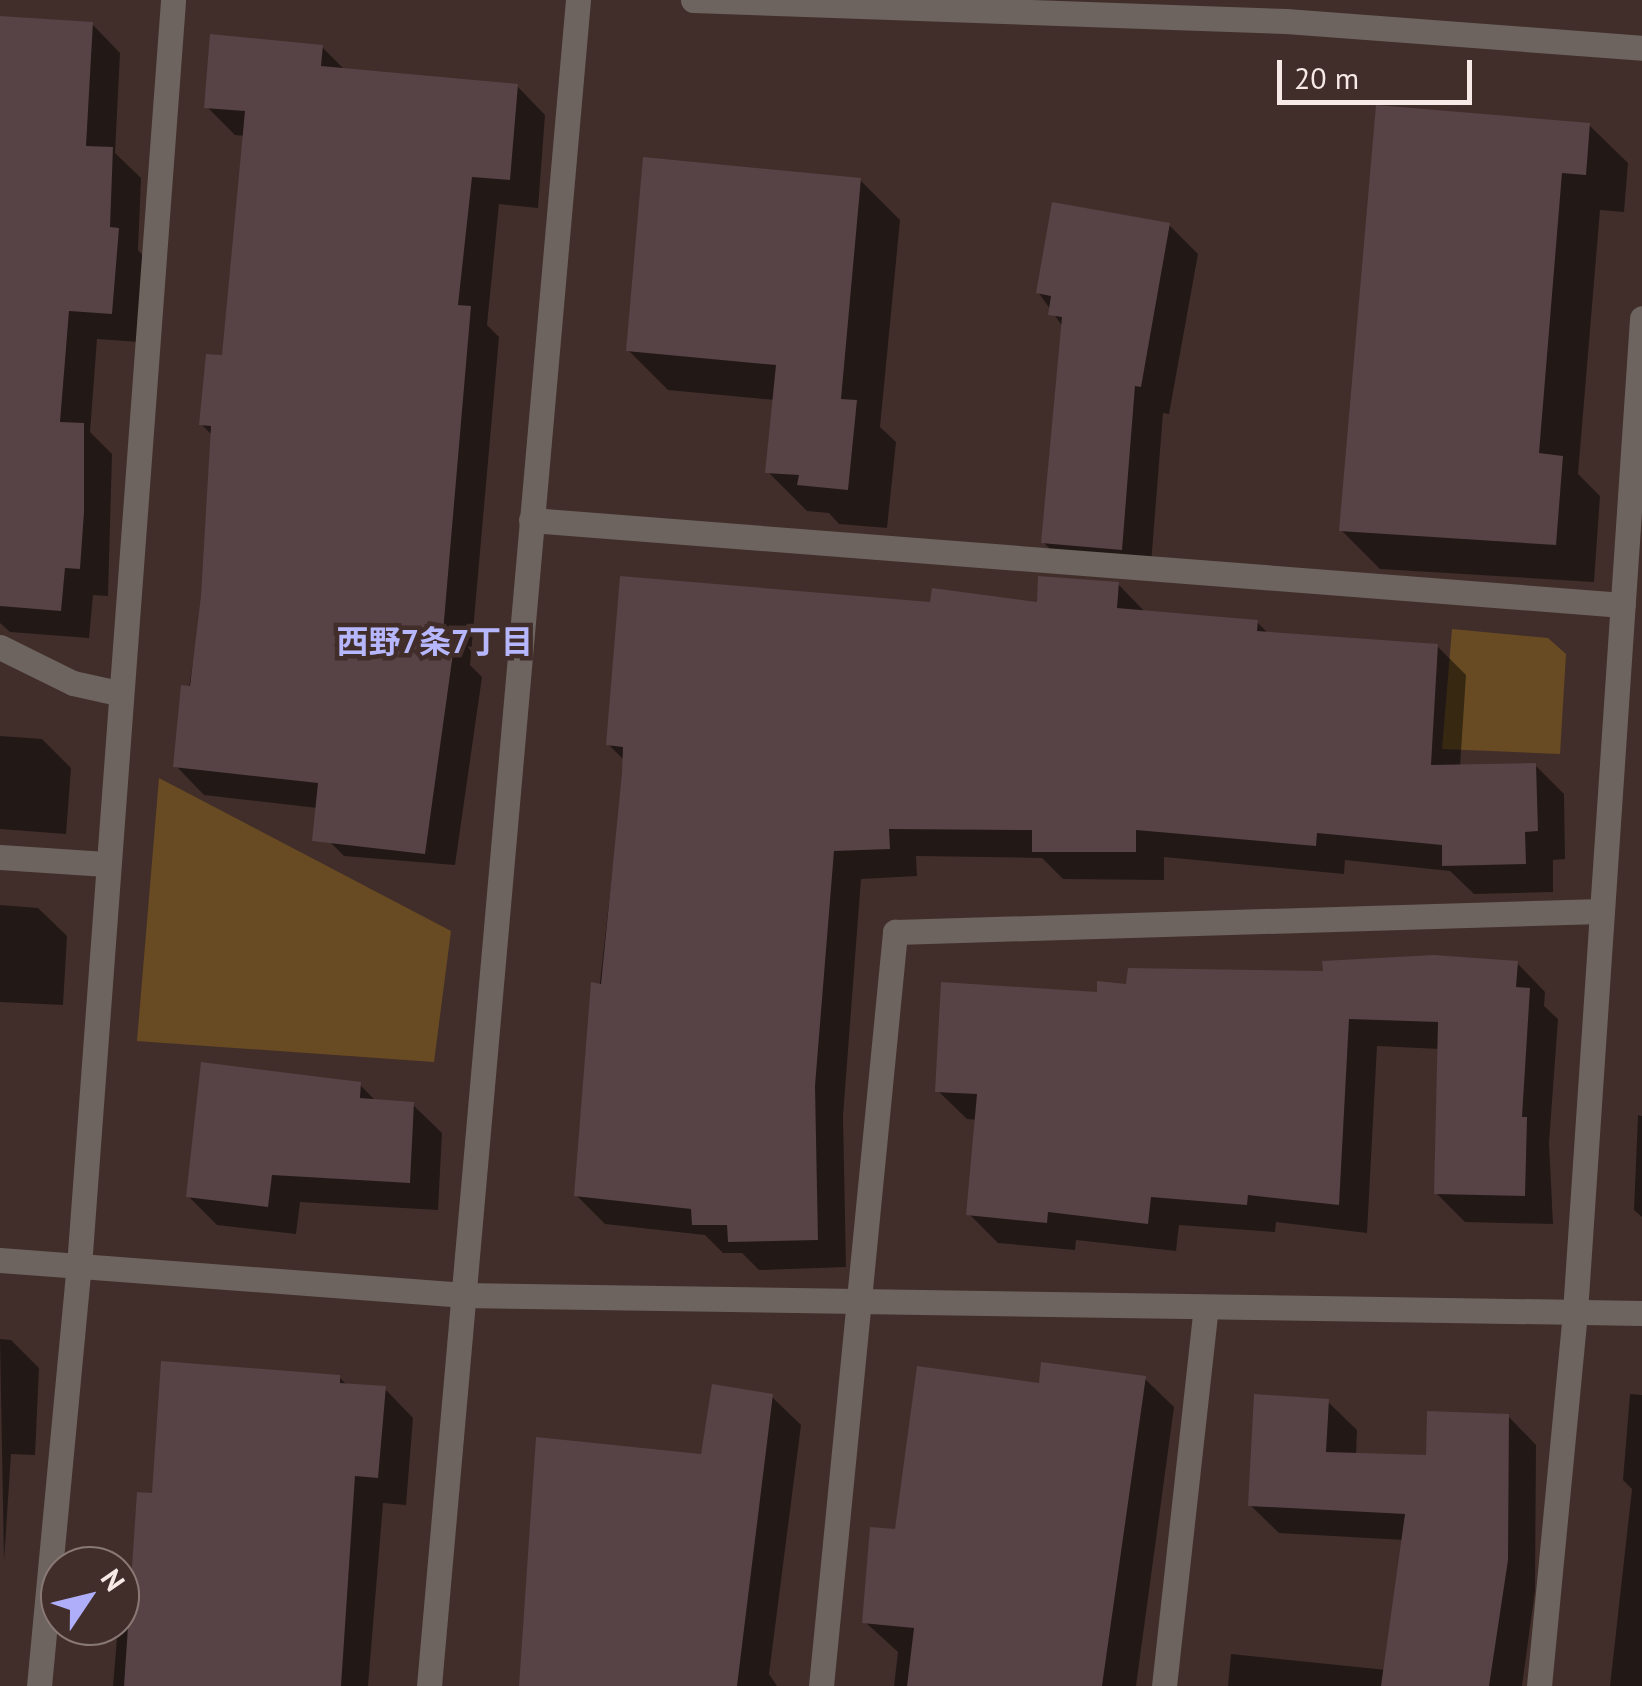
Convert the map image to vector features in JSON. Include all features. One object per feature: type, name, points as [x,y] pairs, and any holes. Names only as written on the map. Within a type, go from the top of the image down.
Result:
[{"type":"street","points":[[39,1686],[80,1266],[118,693],[173,0]]},
{"type":"street","points":[[429,1686],[578,0]]},
{"type":"street","points":[[693,0],[1287,10],[1642,48]]},
{"type":"street","points":[[1539,1686],[1575,1312],[1642,318]]},
{"type":"street","points":[[531,520],[1623,605]]},
{"type":"street","points":[[0,647],[73,683],[118,693]]},
{"type":"street","points":[[0,857],[106,864]]},
{"type":"street","points":[[821,1686],[895,932],[1602,911]]},
{"type":"street","points":[[0,1260],[462,1295],[1642,1314]]},
{"type":"street","points":[[1164,1686],[1206,1307]]},
{"type":"shaded area","points":[[1452,629],[1548,638],[1566,654],[1560,754],[1442,749]]},
{"type":"shaded area","points":[[159,778],[451,931],[434,1062],[137,1041]]},
{"type":"building","points":[[0,16],[93,22],[86,146],[113,147],[110,227],[119,228],[112,314],[69,311],[60,422],[84,423],[84,512],[80,569],[65,568],[61,611],[0,606]]},
{"type":"building","points":[[210,34],[323,45],[321,66],[518,84],[510,180],[472,177],[458,305],[471,306],[442,644],[454,646],[425,854],[312,841],[318,783],[173,767],[181,685],[190,686],[201,596],[211,426],[199,425],[206,354],[222,355],[245,111],[204,108]]},
{"type":"building","points":[[1376,105],[1590,123],[1586,175],[1562,173],[1539,453],[1563,456],[1556,545],[1339,531]]},
{"type":"building","points":[[643,157],[861,178],[841,399],[857,400],[848,490],[797,485],[799,475],[765,473],[776,365],[626,351]]},
{"type":"building","points":[[1052,202],[1170,223],[1141,387],[1135,386],[1122,550],[1041,543],[1062,317],[1048,315],[1051,296],[1036,293]]},
{"type":"building","points":[[620,576],[930,602],[932,588],[1037,602],[1038,576],[1119,582],[1117,608],[1258,620],[1257,631],[1438,644],[1431,765],[1536,763],[1538,831],[1525,832],[1526,864],[1442,866],[1442,845],[1317,833],[1316,846],[1136,830],[1136,852],[1032,852],[1032,830],[889,829],[890,849],[834,851],[815,1086],[818,1240],[728,1242],[727,1225],[692,1225],[691,1209],[574,1196],[591,982],[601,984],[622,773],[623,747],[606,745]]},
{"type":"building","points":[[1434,955],[1518,961],[1516,987],[1530,988],[1522,1117],[1527,1117],[1525,1196],[1434,1194],[1438,1022],[1349,1019],[1339,1205],[1248,1195],[1247,1205],[1151,1197],[1148,1224],[1048,1212],[1047,1223],[966,1215],[977,1094],[935,1092],[941,982],[1097,992],[1097,981],[1126,984],[1128,968],[1323,971],[1322,961]]},
{"type":"building","points":[[201,1062],[361,1082],[360,1098],[414,1102],[410,1183],[272,1175],[268,1207],[186,1197]]},
{"type":"building","points":[[161,1361],[340,1375],[340,1383],[386,1386],[378,1478],[355,1476],[341,1686],[124,1686],[127,1646],[140,1646],[140,1546],[133,1546],[137,1492],[152,1493]]},
{"type":"building","points":[[1041,1362],[1146,1376],[1102,1686],[907,1686],[914,1628],[862,1623],[870,1527],[895,1529],[917,1366],[1039,1383]]},
{"type":"building","points":[[712,1384],[773,1394],[737,1686],[519,1686],[536,1437],[701,1454]]},
{"type":"building","points":[[1254,1394],[1329,1399],[1326,1452],[1426,1455],[1427,1411],[1509,1414],[1508,1560],[1489,1686],[1381,1686],[1405,1514],[1248,1506]]},
{"type":"district","name":"西野7条7丁目","points":[[435,641]]}]
